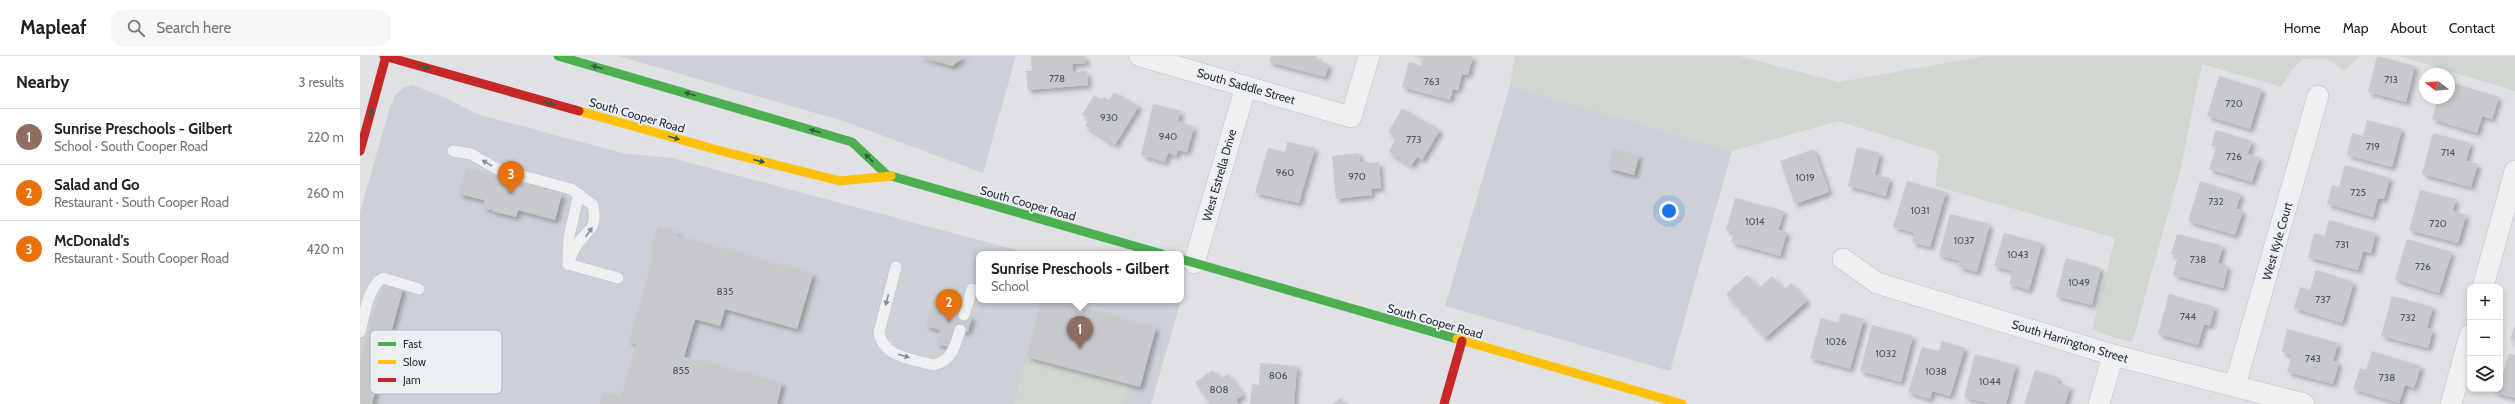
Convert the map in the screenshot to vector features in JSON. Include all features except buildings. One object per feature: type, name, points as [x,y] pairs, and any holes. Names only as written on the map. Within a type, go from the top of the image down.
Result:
[{"type":"main road","name":"South Cooper Road","points":[[386,56],[721,152],[840,181],[887,175],[1152,251]]},
{"type":"main road","points":[[360,151],[386,56]]},
{"type":"main road","name":"South Cooper Road","points":[[558,56],[852,142],[887,175]]},
{"type":"main road","name":"South Cooper Road","points":[[1188,261],[1682,404]]},
{"type":"main road","points":[[1444,404],[1462,341]]},
{"type":"street","name":"South Saddle Street","points":[[1140,56],[1351,117],[1368,56]]},
{"type":"street","name":"West Estrella Drive","points":[[1188,261],[1246,86]]},
{"type":"street","name":"West Kyle Court","points":[[2235,385],[2318,96]]},
{"type":"street","points":[[2484,284],[2515,170]]},
{"type":"street","name":"South Harrington Street","points":[[1843,259],[1877,283],[2112,355],[2235,385],[2304,404]]},
{"type":"street","points":[[2451,404],[2467,346]]},
{"type":"street","points":[[2099,404],[2112,355]]},
{"type":"lane","points":[[453,151],[471,154],[497,169],[571,189],[593,205],[596,219],[590,232],[576,246],[568,264]]},
{"type":"lane","points":[[568,264],[569,236],[579,194]]},
{"type":"lane","points":[[568,264],[618,278]]},
{"type":"lane","points":[[896,267],[879,332],[880,339],[887,349],[934,365],[939,364],[952,354],[960,330]]},
{"type":"lane","points":[[360,332],[376,282],[384,278],[418,289]]},
{"type":"lane","points":[[964,315],[972,289]]},
{"type":"shaded area","points":[[618,56],[1016,56],[983,173],[843,121]]},
{"type":"shaded area","points":[[1515,56],[1739,56],[1839,82],[1984,56],[2360,56],[2344,71],[2325,58],[2303,59],[2290,72],[2281,87],[2202,64],[2180,171],[2132,343],[2092,330],[2115,238],[1935,186],[1939,156],[1934,151],[1838,121],[1732,151],[1510,86]]},
{"type":"shaded area","points":[[2398,56],[2515,56],[2515,91],[2455,73],[2455,68],[2438,68]]},
{"type":"shaded area","points":[[413,85],[448,99],[477,114],[622,153],[672,158],[1020,251],[976,251],[976,303],[1180,303],[1151,404],[360,404],[360,212],[390,107],[395,96],[403,88]]},
{"type":"shaded area","points":[[1510,86],[1732,151],[1670,371],[1445,306]]},
{"type":"shaded area","points":[[1027,357],[1128,384],[1123,404],[1014,404]]},
{"type":"traffic: fast","points":[[558,56],[852,142],[887,175]]},
{"type":"traffic: fast","points":[[891,176],[1152,251]]},
{"type":"traffic: fast","points":[[1184,260],[1457,339]]},
{"type":"traffic: slow","points":[[579,111],[721,151],[840,181],[891,176]]},
{"type":"traffic: slow","points":[[1457,339],[1682,404]]},
{"type":"traffic: jam","points":[[384,56],[579,111]]},
{"type":"traffic: jam","points":[[360,151],[386,56]]},
{"type":"traffic: jam","points":[[1444,404],[1462,341]]},
{"type":"place","name":"McDonald's","points":[[511,194]]},
{"type":"place","name":"Salad and Go","points":[[949,322]]},
{"type":"place","name":"Sunrise Preschools - Gilbert","points":[[1080,349]]}]
